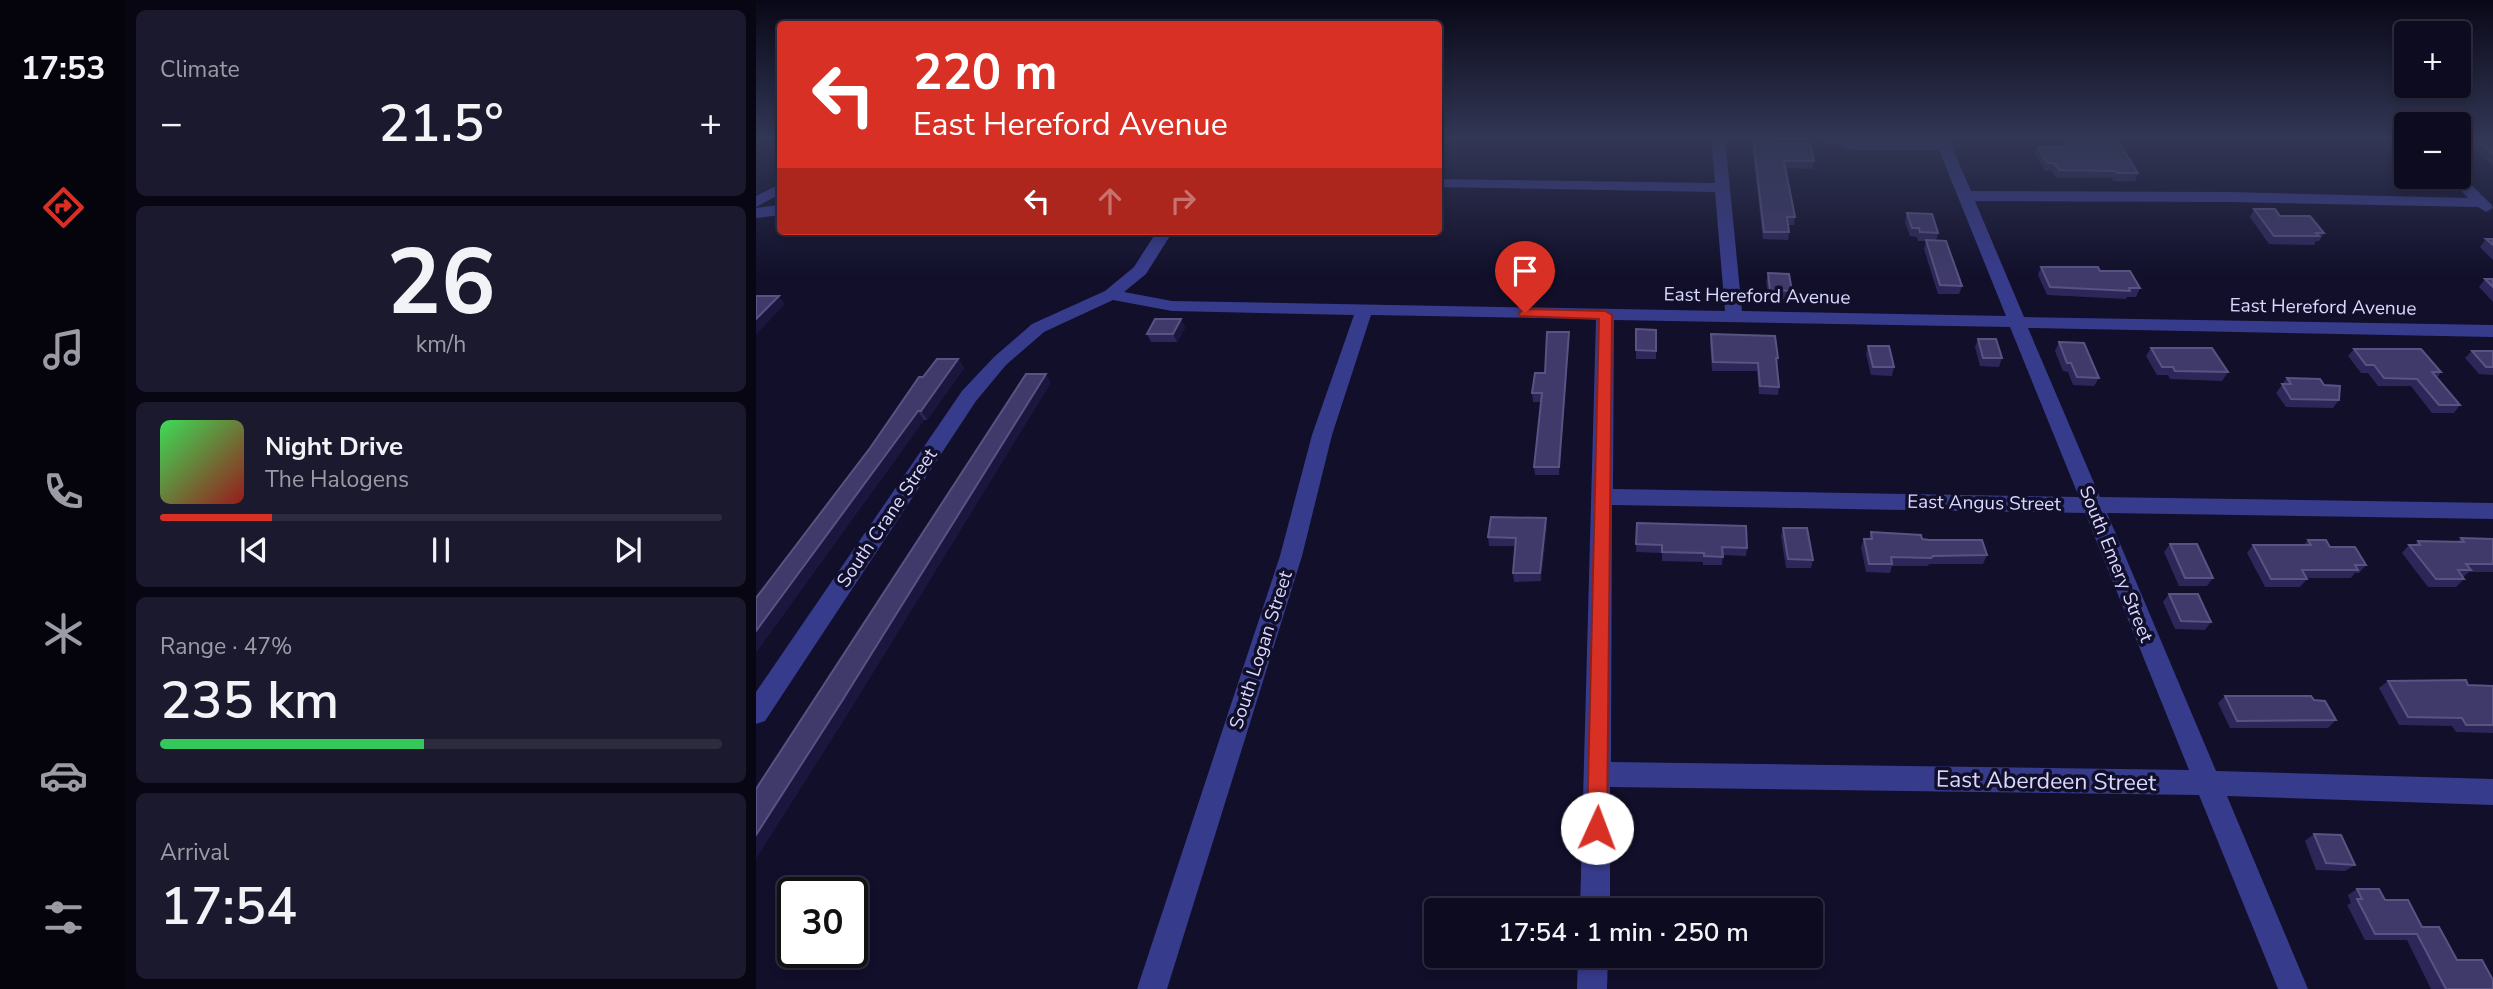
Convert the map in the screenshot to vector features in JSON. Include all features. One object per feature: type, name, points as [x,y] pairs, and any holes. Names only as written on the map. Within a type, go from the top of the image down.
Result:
[{"type":"street","points":[[1504,184],[1722,188]]},
{"type":"street","points":[[1722,184],[1734,316]]},
{"type":"street","name":"South Emery Street","points":[[1960,184],[2293,989]]},
{"type":"street","points":[[2468,189],[2488,208]]},
{"type":"street","points":[[756,202],[777,190]]},
{"type":"street","points":[[1965,196],[2230,197],[2488,208]]},
{"type":"street","points":[[756,213],[777,210]]},
{"type":"street","points":[[1111,295],[1140,270],[1162,235]]},
{"type":"street","name":"East Hereford Avenue","points":[[1111,295],[1172,306],[2493,331]]},
{"type":"street","name":"South Crane Street","points":[[756,713],[969,396],[1000,361],[1030,335],[1081,307],[1111,295]]},
{"type":"street","name":"South Logan Street","points":[[1152,989],[1292,556],[1322,435],[1364,310]]},
{"type":"street","points":[[1595,898],[1605,315]]},
{"type":"street","name":"East Angus Street","points":[[1602,497],[2493,511]]},
{"type":"street","name":"East Aberdeen Street","points":[[1599,774],[2207,783],[2493,792]]},
{"type":"street","points":[[1592,989],[1593,968]]},
{"type":"building","points":[[1758,184],[1789,184],[1795,217],[1787,217],[1789,232],[1764,232]]},
{"type":"building","points":[[2254,209],[2275,209],[2280,216],[2310,216],[2324,233],[2316,233],[2319,236],[2274,236]]},
{"type":"building","points":[[1907,213],[1932,214],[1938,233],[1920,232],[1919,228],[1912,228]]},
{"type":"building","points":[[1926,240],[1946,241],[1962,286],[1940,285]]},
{"type":"building","points":[[2041,267],[2098,267],[2100,271],[2130,271],[2140,288],[2129,288],[2130,291],[2050,287]]},
{"type":"building","points":[[1768,273],[1789,274],[1792,291],[1770,290]]},
{"type":"building","points":[[2485,279],[2493,279],[2493,287]]},
{"type":"building","points":[[779,296],[756,319],[756,297]]},
{"type":"building","points":[[1155,319],[1181,319],[1173,334],[1147,334]]},
{"type":"building","points":[[1636,329],[1656,330],[1656,351],[1636,350]]},
{"type":"building","points":[[1547,332],[1569,332],[1559,467],[1534,467],[1542,393],[1532,393],[1535,373],[1545,373]]},
{"type":"building","points":[[1711,334],[1775,336],[1779,387],[1760,386],[1758,363],[1713,362]]},
{"type":"building","points":[[1978,339],[1996,339],[2002,358],[1983,358]]},
{"type":"building","points":[[2059,342],[2084,343],[2099,378],[2077,377],[2071,363],[2067,363]]},
{"type":"building","points":[[1868,346],[1889,346],[1894,367],[1873,367]]},
{"type":"building","points":[[2151,348],[2212,348],[2228,372],[2175,371],[2173,367],[2162,367]]},
{"type":"building","points":[[2354,349],[2421,349],[2441,372],[2432,372],[2460,405],[2439,405],[2417,379],[2384,378],[2374,365],[2366,365]]},
{"type":"building","points":[[2472,351],[2493,351],[2493,367],[2486,367]]},
{"type":"building","points":[[937,359],[958,359],[756,631],[756,598],[870,448],[919,377],[923,377]]},
{"type":"building","points":[[1026,374],[1046,374],[756,835],[756,789]]},
{"type":"building","points":[[2287,378],[2320,379],[2324,385],[2340,386],[2339,400],[2291,399],[2282,384],[2291,384]]},
{"type":"building","points":[[1491,517],[1546,518],[1540,573],[1513,573],[1516,538],[1488,537]]},
{"type":"building","points":[[1637,523],[1746,526],[1747,548],[1722,547],[1723,557],[1704,556],[1704,553],[1662,552],[1662,545],[1636,544]]},
{"type":"building","points":[[1783,528],[1807,528],[1813,560],[1788,559]]},
{"type":"building","points":[[1871,532],[1921,535],[1922,539],[1929,540],[1982,540],[1987,555],[1891,557],[1892,564],[1869,564],[1864,539],[1872,539]]},
{"type":"building","points":[[2461,538],[2493,539],[2493,564],[2466,564],[2471,570],[2458,570],[2464,579],[2436,579],[2409,545],[2420,545],[2418,541],[2464,542]]},
{"type":"building","points":[[2308,540],[2326,540],[2330,547],[2355,547],[2366,565],[2355,565],[2358,570],[2302,570],[2307,579],[2271,579],[2253,545],[2311,545]]},
{"type":"building","points":[[2170,544],[2197,544],[2213,578],[2185,578]]},
{"type":"building","points":[[2169,594],[2198,594],[2211,622],[2181,621]]},
{"type":"building","points":[[2466,680],[2468,685],[2493,686],[2493,725],[2466,725],[2462,718],[2408,717],[2388,681]]},
{"type":"building","points":[[2225,696],[2311,696],[2314,700],[2325,701],[2336,720],[2237,721]]},
{"type":"building","points":[[2314,834],[2341,835],[2355,865],[2326,863]]},
{"type":"building","points":[[2357,889],[2379,889],[2385,900],[2408,900],[2422,927],[2439,927],[2457,960],[2482,960],[2493,980],[2493,989],[2446,989],[2417,934],[2375,934],[2357,899],[2362,899]]},
{"type":"route","points":[[1525,313],[1605,315],[1597,828]]}]
